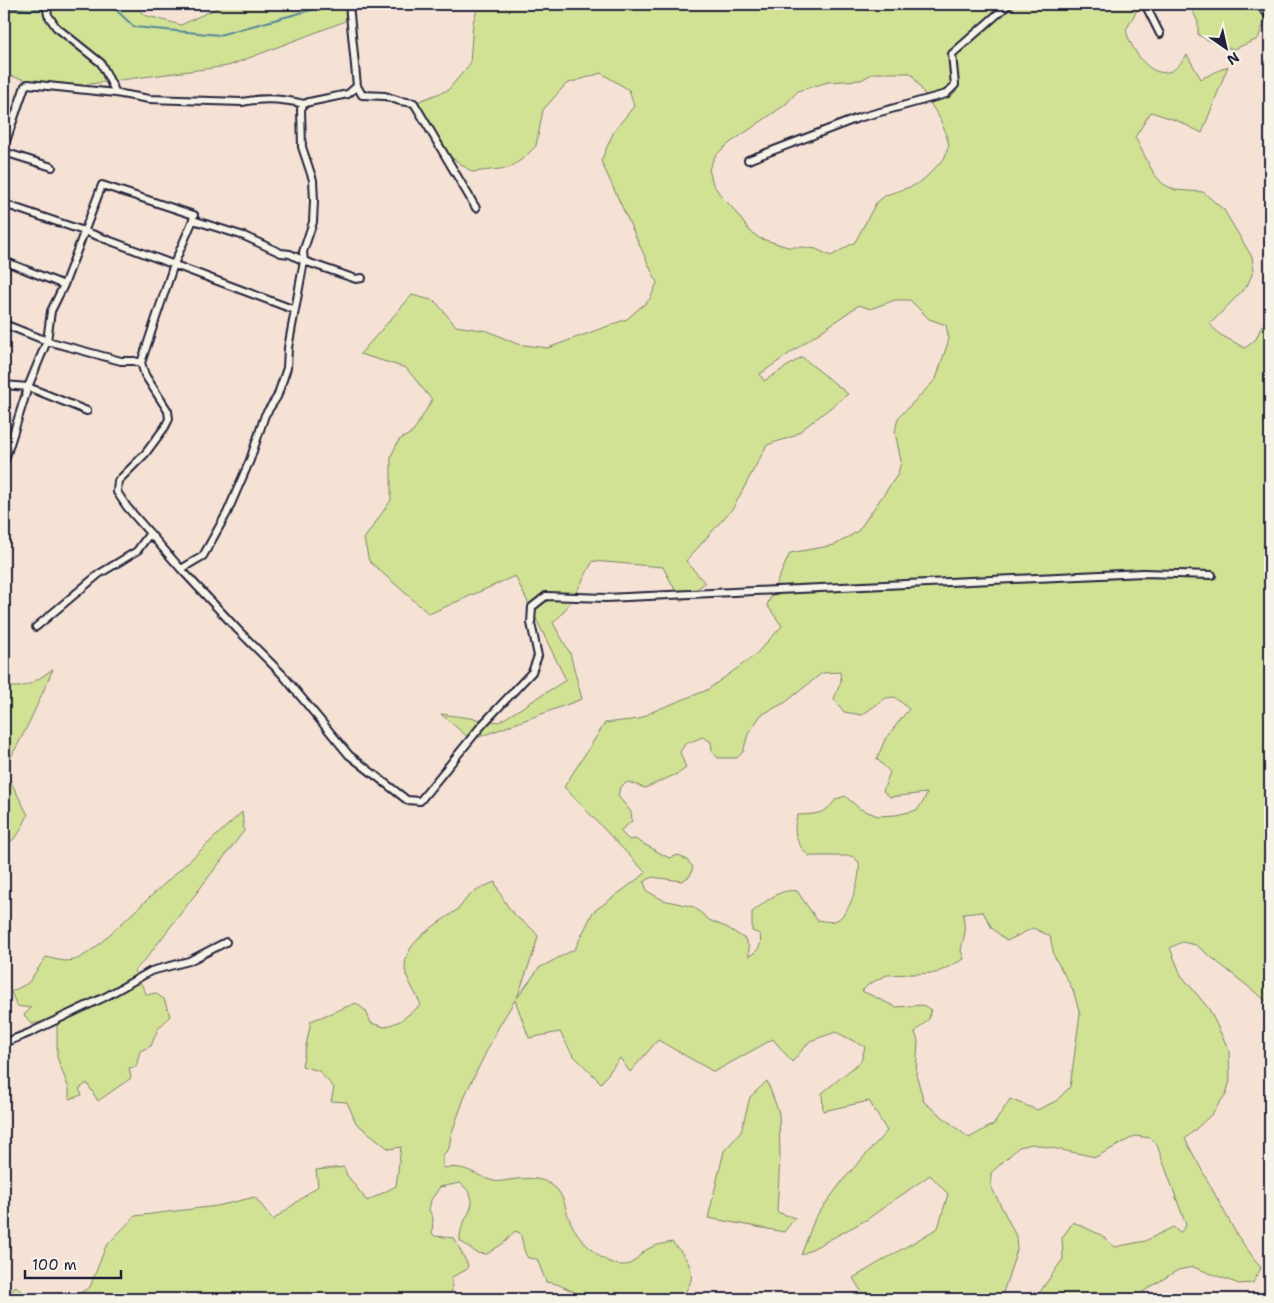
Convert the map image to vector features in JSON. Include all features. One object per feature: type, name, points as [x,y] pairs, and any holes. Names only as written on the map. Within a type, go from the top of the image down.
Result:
[{"type":"street","points":[[46,4],[48,15],[56,27],[101,63],[116,93]]},
{"type":"street","points":[[349,4],[357,86],[362,95],[385,96],[414,103],[476,208]]},
{"type":"street","points":[[748,160],[858,118],[946,94],[955,85],[952,54],[1010,4]]},
{"type":"street","points":[[1145,4],[1160,34]]},
{"type":"street","points":[[1258,4],[1270,16]]},
{"type":"street","points":[[4,146],[25,86],[28,84],[174,101],[242,102],[278,100],[304,104],[348,94],[357,86]]},
{"type":"street","points":[[181,569],[203,556],[227,513],[250,460],[265,415],[277,397],[287,368],[288,348],[304,261],[303,252],[313,222],[313,180],[302,147],[301,109],[304,104]]},
{"type":"street","points":[[4,152],[52,167]]},
{"type":"street","points":[[4,463],[28,387],[47,342],[51,311],[64,285],[102,185],[194,216],[174,264],[141,363],[145,375],[168,411],[169,419],[145,454],[118,481],[117,492],[181,569],[282,674],[349,756],[407,800],[420,801],[482,725],[532,672],[538,656],[531,623],[532,607],[546,596],[606,598],[1143,572],[1212,575]]},
{"type":"street","points":[[4,204],[84,231],[295,310]]},
{"type":"street","points":[[192,220],[244,236],[281,253],[290,254],[304,261],[356,279],[362,278]]},
{"type":"street","points":[[4,261],[64,285]]},
{"type":"street","points":[[4,324],[47,342],[121,361],[141,363]]},
{"type":"street","points":[[4,385],[28,387],[88,411]]},
{"type":"street","points":[[36,626],[98,574],[137,551],[150,533]]},
{"type":"street","points":[[4,1043],[106,997],[152,971],[189,961],[226,942]]},
{"type":"green space","points":[[4,4],[133,4],[144,15],[181,25],[225,4],[349,4],[350,16],[343,22],[228,66],[59,88],[10,76],[4,77]]},
{"type":"green space","points":[[479,4],[1147,4],[1137,10],[1126,30],[1136,53],[1148,66],[1155,71],[1163,73],[1171,71],[1187,55],[1201,79],[1228,66],[1202,133],[1178,121],[1151,112],[1135,137],[1154,174],[1163,184],[1175,190],[1203,192],[1224,210],[1252,257],[1254,270],[1247,286],[1210,324],[1219,334],[1245,348],[1256,339],[1262,325],[1270,330],[1270,1004],[1196,945],[1182,942],[1170,948],[1181,975],[1209,1009],[1229,1050],[1230,1081],[1226,1094],[1211,1115],[1185,1139],[1237,1235],[1261,1268],[1253,1283],[1239,1284],[1193,1267],[1178,1270],[1144,1291],[1141,1299],[1106,1299],[1097,1292],[1071,1297],[1043,1293],[1037,1296],[1063,1259],[1062,1238],[1073,1222],[1101,1235],[1115,1247],[1145,1241],[1173,1227],[1180,1233],[1186,1225],[1157,1145],[1151,1138],[1135,1136],[1096,1157],[1032,1144],[1019,1147],[991,1173],[991,1186],[1016,1236],[1017,1250],[1001,1299],[866,1299],[853,1278],[938,1228],[948,1194],[930,1175],[866,1220],[801,1255],[815,1218],[843,1180],[887,1131],[869,1101],[823,1111],[822,1093],[861,1061],[865,1047],[836,1032],[810,1041],[792,1062],[773,1039],[714,1072],[658,1040],[630,1072],[620,1058],[601,1083],[572,1054],[560,1032],[529,1038],[515,1000],[498,1028],[466,1093],[451,1135],[449,1149],[443,1155],[443,1168],[465,1169],[496,1181],[532,1178],[548,1183],[560,1193],[571,1223],[580,1237],[592,1250],[607,1261],[615,1264],[630,1264],[649,1248],[672,1242],[684,1256],[691,1270],[690,1284],[679,1299],[586,1299],[557,1284],[546,1282],[537,1259],[528,1258],[520,1233],[515,1231],[505,1242],[487,1254],[477,1253],[460,1241],[463,1224],[470,1211],[472,1198],[460,1183],[440,1187],[431,1200],[429,1210],[433,1218],[432,1233],[435,1236],[454,1238],[468,1265],[466,1270],[452,1277],[452,1291],[444,1299],[70,1299],[90,1287],[106,1246],[135,1216],[217,1206],[255,1197],[273,1220],[318,1186],[316,1170],[344,1167],[347,1175],[367,1201],[396,1186],[401,1147],[389,1149],[356,1123],[347,1102],[331,1101],[334,1088],[319,1071],[302,1066],[311,1021],[356,1003],[366,1011],[371,1023],[385,1027],[400,1021],[421,1005],[405,970],[407,956],[411,948],[425,933],[458,909],[467,898],[481,888],[495,882],[510,909],[538,936],[517,998],[539,968],[575,949],[593,912],[646,873],[564,787],[605,723],[639,719],[707,690],[754,656],[782,626],[767,605],[790,553],[835,545],[858,531],[898,474],[901,461],[895,432],[898,418],[936,379],[949,339],[946,325],[929,319],[910,300],[895,300],[870,309],[859,305],[760,374],[764,381],[802,357],[848,394],[794,436],[767,445],[733,508],[686,561],[705,583],[681,601],[663,567],[593,561],[570,602],[553,623],[570,653],[582,699],[471,740],[441,714],[499,722],[566,680],[515,576],[429,614],[369,561],[364,539],[391,500],[391,456],[399,440],[413,432],[432,400],[406,368],[360,354],[412,295],[435,301],[456,326],[488,331],[517,344],[548,348],[627,319],[650,299],[657,283],[601,161],[614,131],[634,106],[629,90],[601,73],[566,84],[543,110],[536,146],[524,158],[509,168],[472,172],[444,152],[414,103],[448,90],[470,64],[473,22]],"holes":[[[874,73],[911,73],[939,117],[945,131],[949,145],[944,159],[924,179],[913,186],[886,195],[876,203],[855,242],[831,256],[816,249],[788,247],[759,238],[749,230],[713,184],[709,169],[715,156],[727,145],[785,105],[798,91],[828,82],[861,80]],[[840,672],[841,681],[834,699],[844,712],[862,715],[886,698],[895,697],[909,709],[885,739],[877,759],[890,772],[883,791],[890,797],[927,793],[917,810],[896,815],[878,816],[860,809],[845,796],[836,799],[828,808],[820,813],[798,815],[795,826],[796,837],[801,847],[809,856],[852,856],[859,862],[857,885],[851,903],[842,916],[830,922],[817,920],[797,891],[784,892],[773,897],[752,912],[752,931],[760,934],[761,941],[757,950],[749,956],[749,947],[745,939],[728,928],[709,920],[694,907],[663,900],[647,891],[644,882],[652,877],[682,881],[690,876],[693,867],[679,855],[669,858],[635,839],[629,840],[620,831],[632,821],[631,812],[618,796],[620,787],[628,782],[645,788],[679,773],[686,768],[680,752],[685,744],[703,737],[711,742],[712,751],[718,758],[737,758],[743,752],[748,734],[761,715],[786,702],[822,673]],[[983,912],[992,928],[1007,941],[1033,928],[1050,936],[1054,956],[1073,990],[1080,1014],[1070,1087],[1056,1101],[1037,1110],[1010,1099],[994,1124],[969,1138],[924,1102],[916,1074],[918,1041],[915,1032],[929,1019],[931,1010],[923,1005],[896,1007],[862,991],[869,984],[887,975],[936,973],[964,959],[961,950],[965,932],[963,914]]]},
{"type":"green space","points":[[1189,4],[1270,4],[1270,15],[1268,13],[1258,39],[1234,49],[1220,46],[1198,35],[1198,22]]},
{"type":"green space","points":[[53,669],[24,732],[4,768],[4,685],[11,687],[24,686]]},
{"type":"green space","points":[[4,769],[28,815],[16,837],[4,844]]},
{"type":"green space","points":[[242,812],[244,831],[145,960],[134,971],[147,995],[155,993],[164,999],[170,1016],[158,1029],[151,1046],[140,1051],[136,1067],[129,1068],[131,1078],[98,1101],[87,1083],[79,1089],[82,1095],[69,1099],[69,1089],[57,1057],[57,1019],[32,1024],[24,1015],[31,1008],[17,1006],[11,992],[28,983],[46,957],[62,961],[78,959],[96,947]]},
{"type":"green space","points":[[767,1081],[779,1113],[780,1157],[777,1212],[795,1218],[784,1232],[708,1218],[724,1151],[741,1132],[750,1097]]},
{"type":"green space","points":[[16,1286],[29,1299],[4,1299]]},
{"type":"waterway","points":[[4,7],[31,10],[103,4]]},
{"type":"waterway","points":[[110,4],[134,27],[219,35],[333,4]]}]
